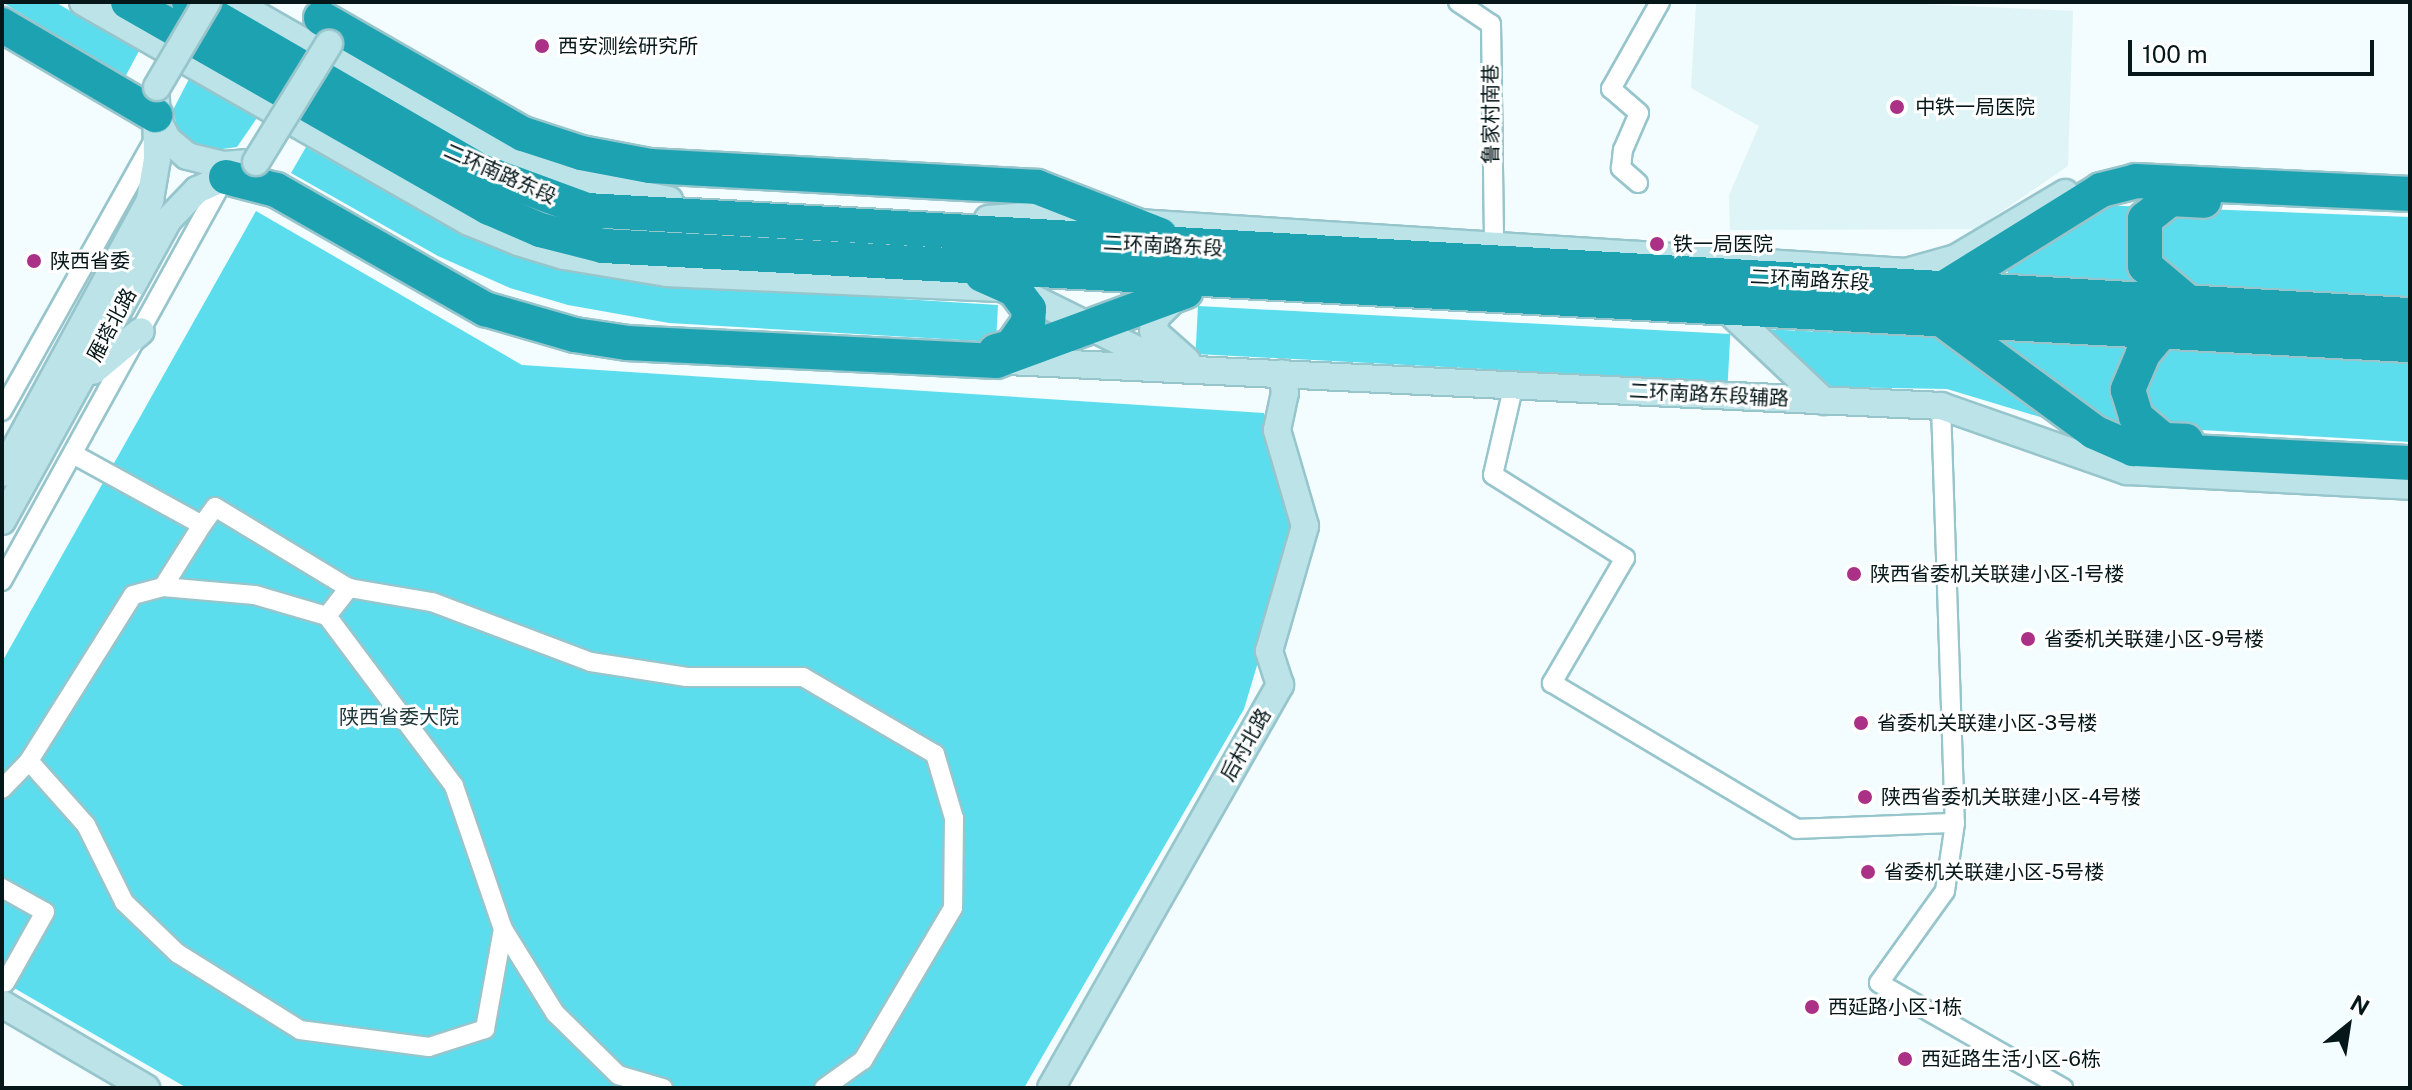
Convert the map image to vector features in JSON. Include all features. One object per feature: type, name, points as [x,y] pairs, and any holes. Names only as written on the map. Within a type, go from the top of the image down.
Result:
[{"type":"highway","name":"二环南路东段","points":[[128,2],[489,208],[540,230],[603,246],[989,279]]},
{"type":"highway","name":"二环南路东段","points":[[189,2],[481,171],[587,210],[1030,226],[1190,247],[1947,286],[2410,315]]},
{"type":"highway","points":[[2,13],[123,83],[155,113]]},
{"type":"highway","points":[[321,15],[359,52],[524,146],[606,172],[667,181],[1028,198],[1030,226]]},
{"type":"highway","points":[[321,15],[523,134],[581,153],[650,166],[1037,187],[1190,247]]},
{"type":"highway","points":[[2,25],[155,113]]},
{"type":"highway","points":[[241,169],[463,283],[596,325],[997,351],[1011,347],[1028,323],[1029,309],[989,279]]},
{"type":"highway","points":[[241,169],[485,309],[575,335],[628,343],[996,361],[1184,292]]},
{"type":"highway","points":[[1947,286],[2101,190],[2136,181],[2410,194]]},
{"type":"highway","points":[[2189,303],[2145,266],[2145,219],[2171,199],[2410,212]]},
{"type":"highway","points":[[989,279],[1271,285],[1722,305],[2410,345]]},
{"type":"highway","points":[[989,279],[1236,294],[1271,285]]},
{"type":"highway","points":[[1941,319],[2094,432],[2133,449],[2410,463]]},
{"type":"highway","points":[[2162,331],[2143,354],[2128,390],[2136,417],[2163,440],[2410,452]]},
{"type":"main road","points":[[83,2],[469,222],[564,256],[667,273],[989,279],[1168,365]]},
{"type":"main road","points":[[207,2],[155,113],[167,139],[187,156],[241,169],[321,15]]},
{"type":"main road","points":[[234,2],[499,154],[591,187],[705,202],[1010,220],[1030,226],[1128,223],[1494,243],[1906,272]]},
{"type":"main road","name":"雁塔北路","points":[[2,473],[137,230],[150,200],[155,113]]},
{"type":"main road","points":[[1867,283],[1956,258],[2100,173],[2148,165],[2410,180]]},
{"type":"main road","name":"雁塔北路","points":[[2,521],[169,219],[197,190],[241,169]]},
{"type":"main road","points":[[1184,292],[1156,317],[1153,331],[1176,355],[1198,367]]},
{"type":"main road","points":[[1722,305],[1824,401]]},
{"type":"main road","points":[[81,381],[141,331]]},
{"type":"main road","name":"二环南路东段辅路","points":[[996,361],[1168,365],[1941,406],[2127,471],[2410,486]]},
{"type":"main road","name":"后村北路","points":[[1051,1088],[1280,685],[1269,651],[1305,526],[1277,430],[1285,393],[1282,373]]},
{"type":"main road","points":[[4,993],[146,1088]]},
{"type":"street","name":"鲁家村南巷","points":[[1458,2],[1491,24],[1494,243]]},
{"type":"street","points":[[1638,183],[1621,168],[1623,150],[1639,113],[1611,89],[1652,5]]},
{"type":"street","points":[[2,411],[155,113]]},
{"type":"street","points":[[2,581],[141,331],[241,169]]},
{"type":"street","points":[[1514,384],[1493,475],[1625,558],[1552,683],[1797,829],[1955,823]]},
{"type":"street","points":[[1941,406],[1955,823],[1945,891],[1879,983],[2063,1088]]},
{"type":"street","points":[[73,454],[202,525]]},
{"type":"street","points":[[163,587],[215,507],[349,588],[432,602],[591,662],[687,677],[803,677],[935,754],[954,818],[953,908],[863,1060],[824,1088]]},
{"type":"street","points":[[2,789],[29,761],[133,595],[163,587],[255,595],[327,616],[454,786],[503,929],[555,1013],[618,1075],[663,1088]]},
{"type":"street","points":[[327,616],[349,588]]},
{"type":"street","points":[[29,761],[86,825],[124,902],[177,953],[300,1030],[429,1047],[485,1029],[503,929]]},
{"type":"street","points":[[2,888],[45,912],[4,993]]},
{"type":"shaded area","name":"中铁一局医院","points":[[1880,2],[2073,11],[2068,166],[1976,229],[1730,230],[1729,195],[1759,126],[1691,88],[1696,4]]},
{"type":"green space","points":[[2,2],[55,2],[139,51],[125,77]]},
{"type":"green space","points":[[189,79],[257,118],[237,147],[200,152],[179,136],[173,110]]},
{"type":"green space","points":[[306,147],[450,228],[581,274],[660,284],[998,305],[996,342],[669,323],[568,305],[510,288],[438,256],[291,173]]},
{"type":"green space","points":[[2098,205],[2410,217],[2410,442],[2115,425],[2003,348],[2009,257]]},
{"type":"green space","name":"陕西省委大院","points":[[256,211],[522,365],[1264,413],[1300,522],[1244,709],[1024,1088],[187,1088],[2,981],[2,662]]},
{"type":"green space","points":[[1198,306],[1730,334],[1728,382],[1195,354]]},
{"type":"green space","points":[[1765,329],[1950,338],[2070,426],[1947,389],[1832,387]]},
{"type":"place","name":"西安测绘研究所","points":[[542,46]]},
{"type":"place","name":"中铁一局医院","points":[[1897,107]]},
{"type":"place","name":"铁一局医院","points":[[1657,244]]},
{"type":"place","name":"陕西省委","points":[[34,261]]},
{"type":"place","name":"陕西省委机关联建小区-1号楼","points":[[1854,574]]},
{"type":"place","name":"省委机关联建小区-9号楼","points":[[2028,639]]},
{"type":"place","name":"省委机关联建小区-3号楼","points":[[1861,723]]},
{"type":"place","name":"陕西省委机关联建小区-4号楼","points":[[1865,797]]},
{"type":"place","name":"省委机关联建小区-5号楼","points":[[1868,872]]},
{"type":"place","name":"西延路小区-1栋","points":[[1812,1007]]},
{"type":"place","name":"西延路生活小区-6栋","points":[[1905,1059]]}]
